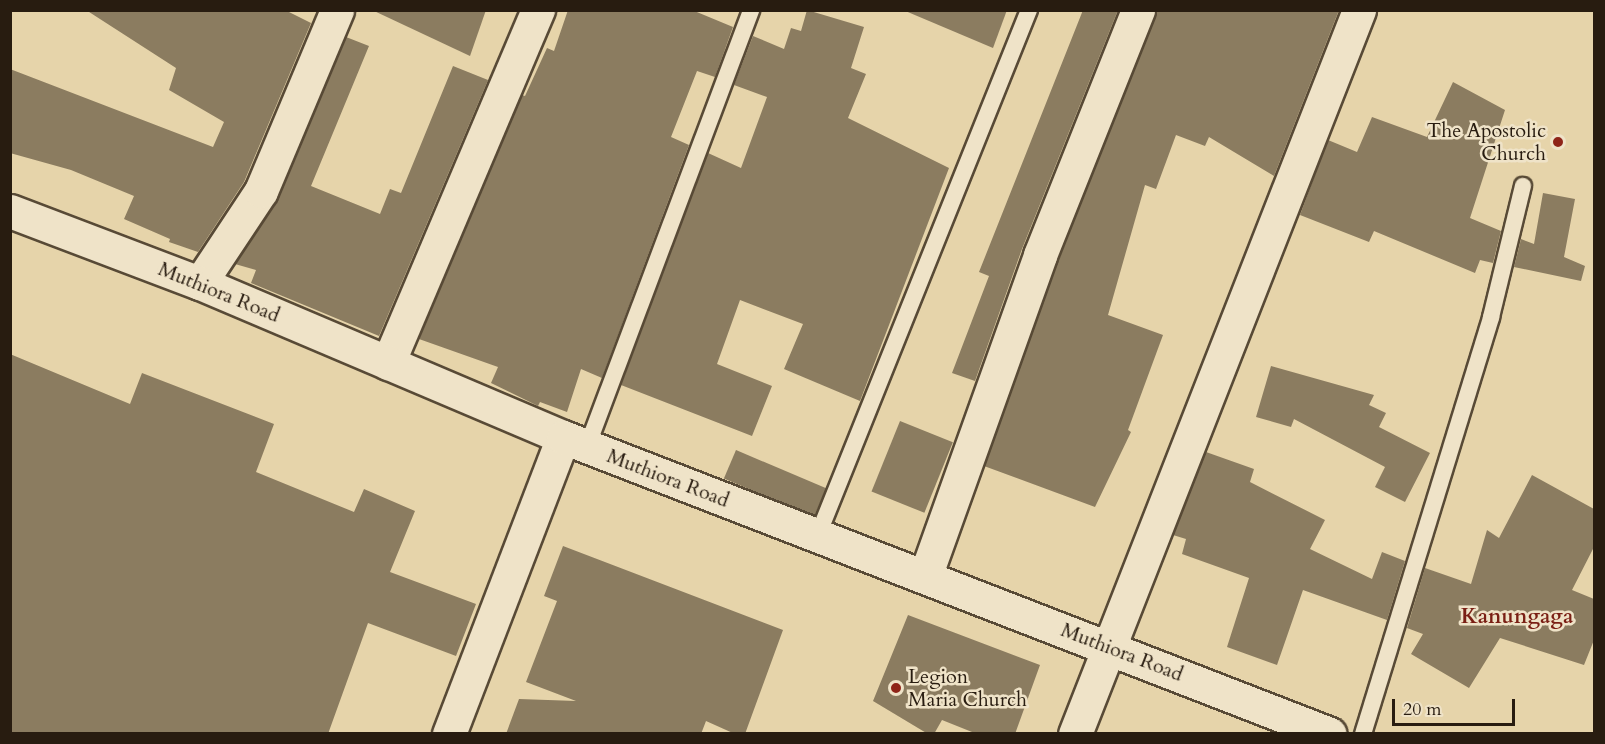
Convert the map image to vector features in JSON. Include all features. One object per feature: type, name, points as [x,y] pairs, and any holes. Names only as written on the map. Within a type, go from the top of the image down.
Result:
[{"type":"street","points":[[200,283],[261,191],[337,10]]},
{"type":"street","points":[[388,363],[538,10]]},
{"type":"street","points":[[926,574],[1040,255],[1138,10]]},
{"type":"street","points":[[1076,734],[1359,10]]},
{"type":"street","name":"Muthiora Road","points":[[10,211],[200,283],[575,442],[926,574],[1330,734]]},
{"type":"street","points":[[449,734],[575,442]]},
{"type":"lane","points":[[575,442],[751,10]]},
{"type":"lane","points":[[818,535],[1029,10]]},
{"type":"lane","points":[[1363,734],[1491,317],[1523,186]]},
{"type":"building","points":[[86,10],[285,10],[311,23],[244,182],[198,252],[169,242],[170,239],[124,219],[134,196],[71,170],[10,153],[10,69],[213,147],[224,122],[169,90],[176,68]]},
{"type":"building","points":[[372,10],[486,10],[470,56]]},
{"type":"building","points":[[568,10],[692,10],[733,27],[715,77],[697,71],[671,137],[689,145],[602,378],[581,369],[567,412],[540,402],[538,406],[491,383],[498,367],[419,339],[522,95],[525,96],[547,48],[554,51]]},
{"type":"building","points":[[807,10],[864,27],[851,68],[866,74],[848,118],[949,168],[860,401],[784,369],[803,324],[740,300],[717,364],[772,386],[752,436],[621,385],[708,153],[741,168],[767,97],[734,85],[753,36],[784,49],[791,28],[801,31]]},
{"type":"building","points":[[903,10],[1007,10],[993,48]]},
{"type":"building","points":[[1083,10],[1118,10],[1022,249],[975,381],[952,373],[989,276],[979,272]]},
{"type":"building","points":[[1156,10],[1339,10],[1274,176],[1209,137],[1205,146],[1176,135],[1156,189],[1145,185],[1108,315],[1163,335],[1128,430],[1131,432],[1095,507],[984,466],[1058,262]]},
{"type":"building","points":[[346,37],[369,46],[311,186],[380,214],[390,189],[401,193],[453,66],[488,80],[379,336],[251,283],[256,270],[235,264],[278,198]]},
{"type":"building","points":[[1453,82],[1505,110],[1470,218],[1501,231],[1493,263],[1480,260],[1475,273],[1374,231],[1369,242],[1300,215],[1328,140],[1357,152],[1372,117],[1427,137]]},
{"type":"building","points":[[1543,193],[1575,199],[1564,257],[1585,266],[1581,281],[1514,267],[1521,239],[1534,244]]},
{"type":"building","points":[[10,354],[130,404],[142,373],[274,424],[256,472],[354,512],[364,489],[415,511],[390,572],[476,604],[456,656],[368,623],[328,734],[10,734]]},
{"type":"building","points":[[1271,366],[1374,395],[1369,405],[1386,413],[1379,427],[1430,453],[1405,502],[1375,487],[1385,467],[1294,419],[1291,427],[1256,417]]},
{"type":"building","points":[[900,421],[953,442],[924,513],[872,491]]},
{"type":"building","points":[[736,450],[826,488],[814,517],[724,479]]},
{"type":"building","points":[[1206,452],[1254,469],[1250,482],[1325,520],[1310,549],[1372,579],[1382,552],[1405,561],[1387,620],[1303,590],[1277,665],[1227,647],[1249,578],[1182,554],[1186,539],[1173,535]]},
{"type":"building","points":[[1532,475],[1594,509],[1594,547],[1572,590],[1594,599],[1594,640],[1584,665],[1500,638],[1469,688],[1411,654],[1423,634],[1407,628],[1425,568],[1471,584],[1487,530],[1499,538]]},
{"type":"building","points":[[563,546],[783,630],[745,734],[735,734],[706,721],[701,734],[506,734],[519,699],[576,701],[526,682],[557,601],[544,596]]},
{"type":"building","points":[[908,615],[1040,665],[1015,734],[977,734],[942,720],[934,734],[928,734],[873,701]]},
{"type":"place","name":"The Apostolic Church","points":[[1558,142]]},
{"type":"place","name":"Legion Maria Church","points":[[896,688]]},
{"type":"district","name":"Kanungaga","points":[[1517,617]]}]
